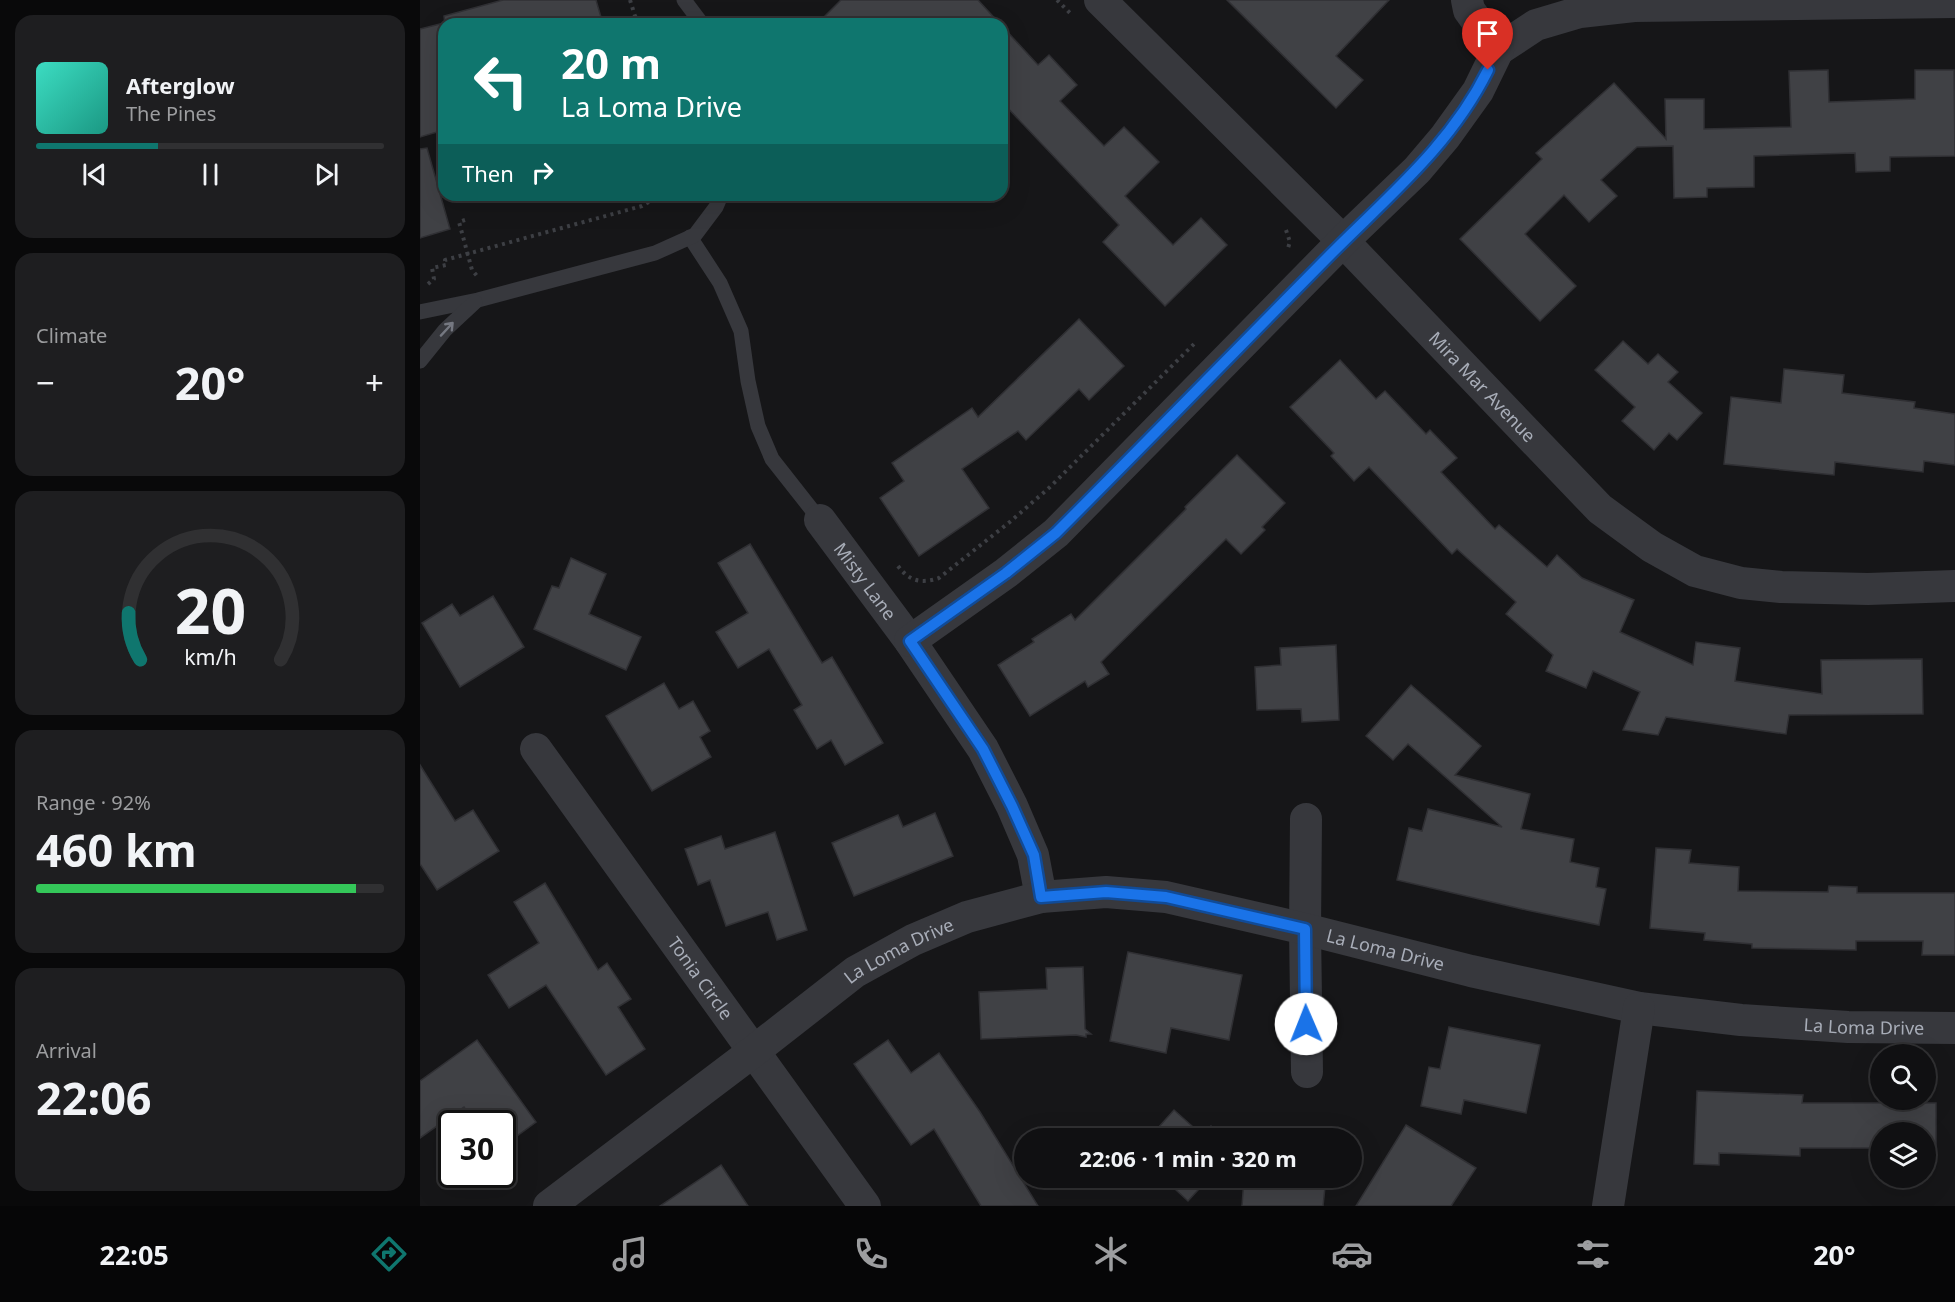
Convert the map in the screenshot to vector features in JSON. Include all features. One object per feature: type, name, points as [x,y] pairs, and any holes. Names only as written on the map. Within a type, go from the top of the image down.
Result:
[{"type":"street","name":"Mira Mar Avenue","points":[[1100,0],[1343,241],[1600,509],[1652,547],[1695,571],[1741,583],[1781,587],[1868,589],[1955,586]]},
{"type":"street","points":[[1467,0],[1469,10],[1498,50]]},
{"type":"street","points":[[910,641],[1006,573],[1056,533],[1343,241],[1417,170],[1445,137],[1478,91],[1498,50],[1536,25],[1580,12],[1634,6],[1955,2]]},
{"type":"street","name":"Misty Lane","points":[[820,520],[910,641],[983,749],[1034,855],[1041,897]]},
{"type":"street","name":"Tonia Circle","points":[[536,749],[865,1206]]},
{"type":"street","points":[[1306,819],[1307,1072]]},
{"type":"street","name":"La Loma Drive","points":[[549,1206],[754,1052],[855,972],[913,940],[967,917],[1041,897],[1106,892],[1166,897],[1471,971],[1639,1008],[1741,1020],[1848,1027],[1955,1028]]},
{"type":"street","points":[[1608,1206],[1639,1008]]},
{"type":"lane","points":[[684,0],[698,18]]},
{"type":"lane","points":[[420,312],[478,300],[655,253],[695,235],[718,201]]},
{"type":"lane","points":[[690,237],[720,283],[741,331],[748,381],[758,426],[772,459],[820,520]]},
{"type":"lane","points":[[420,361],[445,330],[478,300]]},
{"type":"path","points":[[630,0],[637,18]]},
{"type":"path","points":[[1057,0],[1073,17]]},
{"type":"path","points":[[420,287],[433,281],[435,275],[432,268],[446,265],[445,260],[642,206],[650,201]]},
{"type":"path","points":[[465,220],[459,222],[472,270],[483,279]]},
{"type":"path","points":[[1282,256],[1288,250],[1290,242],[1283,224]]},
{"type":"path","points":[[898,566],[912,579],[920,581],[939,578],[1050,487],[1199,339]]},
{"type":"building","points":[[503,0],[596,0],[601,18],[444,18],[444,16]]},
{"type":"building","points":[[841,0],[978,0],[994,18],[823,18]]},
{"type":"building","points":[[1227,0],[1389,0],[1336,56],[1363,80],[1336,108]]},
{"type":"building","points":[[438,24],[438,132],[420,137],[420,29]]},
{"type":"building","points":[[1008,32],[1038,65],[1049,55],[1077,85],[1060,101],[1104,146],[1124,127],[1159,162],[1125,196],[1173,245],[1201,218],[1227,245],[1165,306],[1103,242],[1119,225],[1008,108]]},
{"type":"building","points":[[1828,70],[1829,102],[1915,99],[1915,70],[1954,70],[1955,156],[1890,157],[1890,171],[1856,172],[1855,153],[1754,156],[1754,187],[1707,188],[1707,197],[1674,198],[1673,146],[1637,147],[1601,180],[1617,196],[1589,222],[1564,195],[1525,234],[1576,286],[1540,321],[1460,239],[1542,159],[1536,153],[1614,83],[1666,139],[1665,99],[1704,99],[1704,129],[1791,127],[1789,71]]},
{"type":"building","points":[[427,148],[438,187],[438,201],[442,201],[450,229],[420,238],[420,149]]},
{"type":"building","points":[[1079,319],[1124,366],[1089,400],[1079,389],[1026,440],[1018,431],[962,469],[989,508],[919,556],[880,498],[904,481],[892,463],[972,408],[978,417]]},
{"type":"building","points":[[1623,341],[1648,364],[1658,354],[1678,372],[1668,382],[1702,413],[1677,440],[1669,433],[1654,450],[1622,421],[1635,407],[1595,370]]},
{"type":"building","points":[[1340,360],[1376,399],[1385,391],[1426,434],[1430,430],[1457,458],[1441,472],[1495,529],[1499,525],[1547,567],[1557,555],[1582,578],[1634,600],[1620,632],[1693,665],[1696,642],[1740,648],[1735,681],[1822,694],[1821,660],[1922,659],[1923,714],[1789,715],[1786,734],[1666,717],[1658,735],[1623,730],[1640,692],[1593,671],[1586,688],[1546,671],[1553,655],[1506,614],[1516,602],[1457,549],[1452,554],[1369,467],[1354,481],[1331,456],[1334,453],[1290,407]]},
{"type":"building","points":[[1784,369],[1844,375],[1842,393],[1915,402],[1914,408],[1955,414],[1955,465],[1924,461],[1923,472],[1835,462],[1834,475],[1724,464],[1731,397],[1781,403]]},
{"type":"building","points":[[1237,455],[1285,503],[1262,527],[1265,530],[1241,554],[1226,539],[1101,662],[1109,674],[1088,687],[1085,681],[1030,716],[998,665],[1034,642],[1032,639],[1071,614],[1075,620]]},
{"type":"building","points":[[750,544],[822,663],[832,657],[883,743],[845,765],[831,740],[817,749],[794,710],[802,705],[769,649],[738,668],[716,632],[748,613],[718,563]]},
{"type":"building","points":[[571,558],[606,574],[589,614],[641,637],[626,670],[534,629],[552,586],[559,588]]},
{"type":"building","points":[[493,596],[524,647],[460,687],[422,623],[452,604],[460,616]]},
{"type":"building","points":[[1336,645],[1339,720],[1302,722],[1301,709],[1257,710],[1255,667],[1281,665],[1280,648]]},
{"type":"building","points":[[664,683],[679,709],[693,701],[710,731],[700,737],[711,757],[652,791],[606,716]]},
{"type":"building","points":[[1411,685],[1481,746],[1455,775],[1530,794],[1521,829],[1574,839],[1570,862],[1599,868],[1596,887],[1606,889],[1599,925],[1397,880],[1409,828],[1422,831],[1428,809],[1502,827],[1408,744],[1393,760],[1366,736]]},
{"type":"building","points":[[420,765],[455,821],[473,810],[499,851],[437,890],[420,864]]},
{"type":"building","points":[[935,813],[953,856],[854,896],[832,843],[898,815],[903,827]]},
{"type":"building","points":[[775,832],[807,930],[777,940],[768,912],[726,926],[710,880],[698,885],[685,849],[721,836],[725,849]]},
{"type":"building","points":[[1656,848],[1691,850],[1689,863],[1739,867],[1738,891],[1828,892],[1829,886],[1857,887],[1857,893],[1955,893],[1955,955],[1922,955],[1923,941],[1856,941],[1856,950],[1752,948],[1752,944],[1704,940],[1705,933],[1650,928]]},
{"type":"building","points":[[545,883],[598,970],[607,963],[631,999],[618,1007],[645,1049],[606,1075],[546,985],[509,1008],[488,975],[539,943],[514,902]]},
{"type":"building","points":[[1128,952],[1242,975],[1229,1040],[1171,1028],[1166,1053],[1110,1041]]},
{"type":"building","points":[[1083,967],[1085,1029],[1091,1034],[1086,1034],[1086,1037],[1076,1035],[981,1039],[979,992],[1047,989],[1046,968]]},
{"type":"building","points":[[1449,1027],[1540,1045],[1526,1113],[1464,1100],[1461,1114],[1421,1106],[1429,1067],[1440,1069]]},
{"type":"building","points":[[477,1040],[536,1122],[516,1137],[516,1110],[466,1110],[464,1107],[460,1110],[438,1110],[438,1125],[420,1138],[420,1081]]},
{"type":"building","points":[[888,1040],[911,1073],[939,1053],[980,1112],[1014,1167],[1014,1188],[1027,1188],[1038,1206],[981,1206],[934,1129],[911,1145],[854,1064]]},
{"type":"building","points":[[1697,1091],[1803,1095],[1802,1103],[1870,1103],[1870,1110],[1936,1110],[1936,1122],[1870,1122],[1870,1148],[1800,1148],[1800,1156],[1719,1153],[1719,1165],[1694,1164]]},
{"type":"building","points":[[1174,1110],[1194,1128],[1158,1128]]},
{"type":"building","points":[[1406,1125],[1476,1168],[1451,1206],[1356,1206]]},
{"type":"building","points":[[721,1165],[748,1206],[660,1206]]},
{"type":"building","points":[[1174,1188],[1200,1188],[1188,1201]]},
{"type":"building","points":[[1243,1188],[1325,1188],[1323,1206],[1242,1206]]},
{"type":"route","points":[[1306,1024],[1305,929],[1166,897],[1106,892],[1041,897],[1034,855],[983,749],[910,641],[1006,573],[1056,533],[1343,241],[1417,170],[1445,137],[1478,91],[1488,70]]}]
